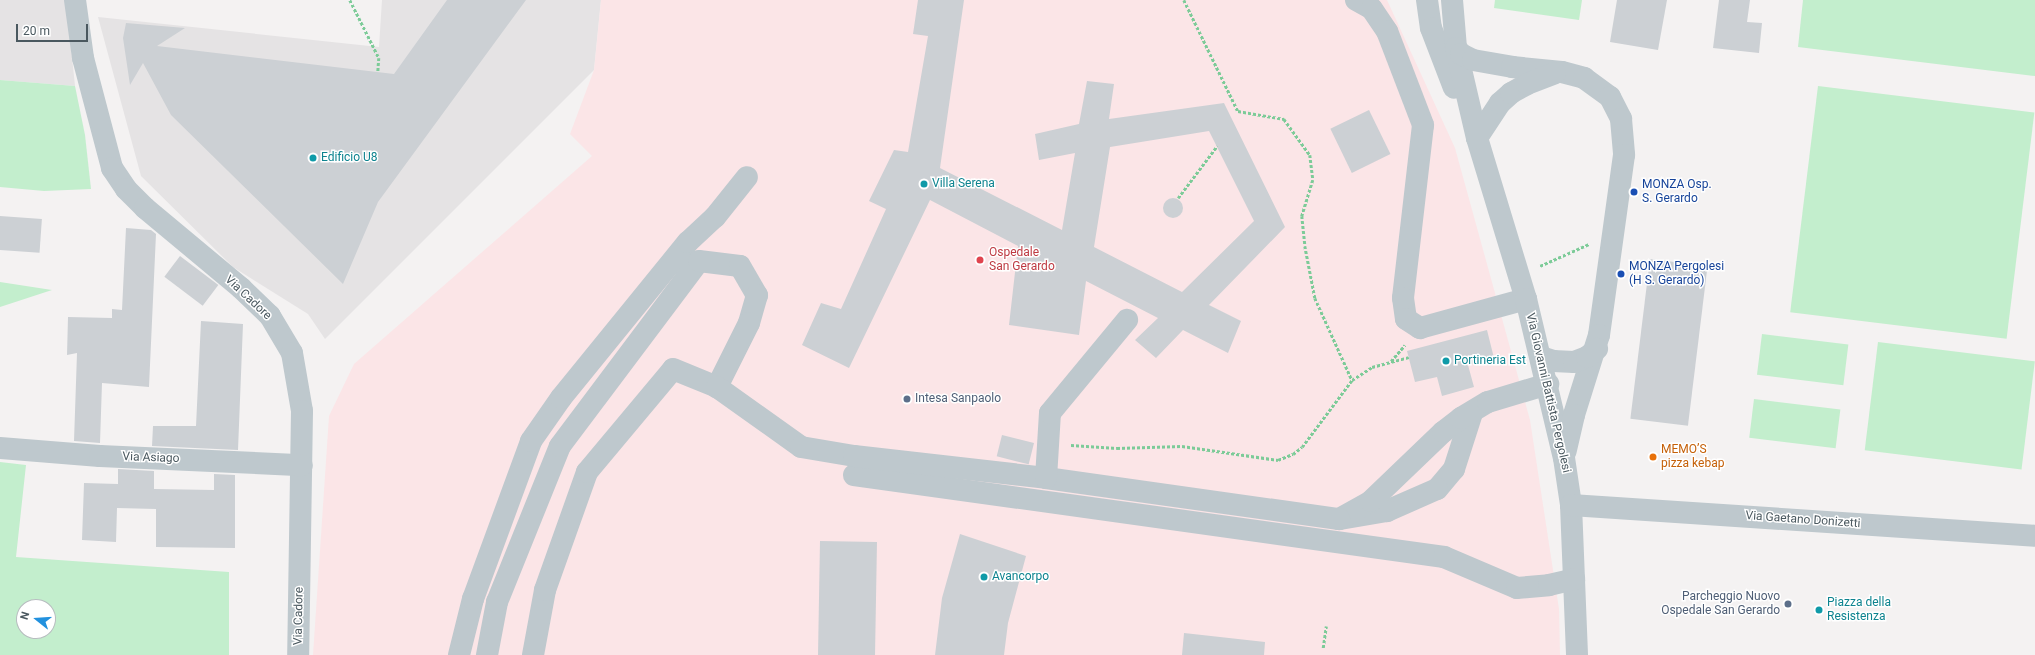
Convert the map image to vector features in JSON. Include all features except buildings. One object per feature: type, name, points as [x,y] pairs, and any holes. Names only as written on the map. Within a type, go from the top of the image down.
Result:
[{"type":"street","name":"Via Cadore","points":[[75,0],[83,58],[106,151],[112,168],[126,189],[162,225],[241,288],[270,316],[292,353],[302,411],[298,655]]},
{"type":"street","points":[[1356,0],[1372,9],[1387,31],[1423,125],[1403,298],[1406,319],[1420,328],[1526,299]]},
{"type":"street","points":[[1427,0],[1431,28],[1447,73],[1477,138]]},
{"type":"street","points":[[1452,0],[1456,48],[1477,138]]},
{"type":"street","points":[[1456,48],[1461,54],[1473,60],[1512,67],[1562,72],[1584,78],[1610,97],[1617,107],[1624,130],[1624,155],[1596,349],[1574,415],[1564,458]]},
{"type":"street","points":[[1477,138],[1500,103],[1512,93],[1532,81],[1562,72]]},
{"type":"street","name":"Via Giovanni Battista Pergolesi","points":[[1477,138],[1520,275],[1548,384],[1564,458],[1571,505],[1577,655]]},
{"type":"street","points":[[459,655],[473,598],[532,441],[561,398],[688,242],[715,217],[747,177]]},
{"type":"street","points":[[487,655],[497,602],[560,446],[699,261],[740,266],[757,295],[749,323],[717,387]]},
{"type":"street","points":[[1046,478],[1050,414],[1127,320]]},
{"type":"street","points":[[1541,356],[1553,361],[1574,362],[1587,357],[1596,349]]},
{"type":"street","points":[[533,655],[545,590],[587,472],[673,369],[717,387],[801,447],[854,456],[1046,478],[1339,520],[1387,511],[1437,489],[1454,469],[1472,413]]},
{"type":"street","points":[[1339,520],[1371,501],[1443,432],[1488,402],[1548,384]]},
{"type":"street","name":"Via Asiago","points":[[0,448],[52,453],[302,465]]},
{"type":"street","points":[[854,475],[1444,557],[1517,588],[1549,585],[1574,579]]},
{"type":"street","name":"Via Gaetano Donizetti","points":[[1571,505],[2035,536]]},
{"type":"path","points":[[350,0],[380,58],[378,72]]},
{"type":"path","points":[[1184,0],[1238,111],[1284,119],[1310,155],[1314,180],[1302,216],[1305,246],[1315,298],[1352,380]]},
{"type":"path","points":[[1178,198],[1217,146]]},
{"type":"path","points":[[1520,275],[1596,241]]},
{"type":"path","points":[[1048,447],[1182,446],[1278,460],[1293,454],[1302,447],[1352,380],[1372,367],[1409,357]]},
{"type":"path","points":[[1323,648],[1326,626]]},
{"type":"shaded area","points":[[0,0],[66,0],[75,86],[0,80]]},
{"type":"shaded area","points":[[382,0],[601,0],[594,70],[325,339],[308,314],[233,267],[141,176],[98,17],[379,47]]},
{"type":"shaded area","name":"Ospedale San Gerardo","points":[[601,0],[1387,0],[1455,148],[1530,420],[1559,609],[1560,655],[313,655],[329,416],[354,364],[592,156],[570,134],[594,70]]},
{"type":"green space","points":[[1495,0],[1582,0],[1579,20],[1494,8]]},
{"type":"green space","points":[[1803,0],[2035,0],[2035,76],[1798,47]]},
{"type":"green space","points":[[0,80],[75,86],[85,135],[91,189],[44,191],[0,187]]},
{"type":"green space","points":[[1818,86],[2034,113],[2007,339],[1790,312]]},
{"type":"green space","points":[[0,282],[52,290],[0,307]]},
{"type":"green space","points":[[1762,334],[1848,345],[1843,385],[1757,375]]},
{"type":"green space","points":[[1878,342],[2035,361],[2022,469],[1865,450]]},
{"type":"green space","points":[[1754,399],[1840,410],[1836,448],[1749,438]]},
{"type":"green space","points":[[0,462],[26,465],[16,557],[229,572],[229,655],[0,655]]},
{"type":"place","name":"Edificio U8","points":[[313,158]]},
{"type":"place","name":"Villa Serena","points":[[924,184]]},
{"type":"place","name":"MONZA Osp. S. Gerardo","points":[[1634,192]]},
{"type":"place","name":"Ospedale San Gerardo","points":[[980,260]]},
{"type":"place","name":"MONZA Pergolesi (H S. Gerardo)","points":[[1621,274]]},
{"type":"place","name":"Portineria Est","points":[[1446,361]]},
{"type":"place","name":"Intesa Sanpaolo","points":[[907,399]]},
{"type":"place","name":"MEMO’S pizza kebap","points":[[1653,457]]},
{"type":"place","name":"Avancorpo","points":[[984,577]]},
{"type":"place","name":"Parcheggio Nuovo Ospedale San Gerardo","points":[[1788,604]]},
{"type":"place","name":"Piazza della Resistenza","points":[[1819,610]]}]
